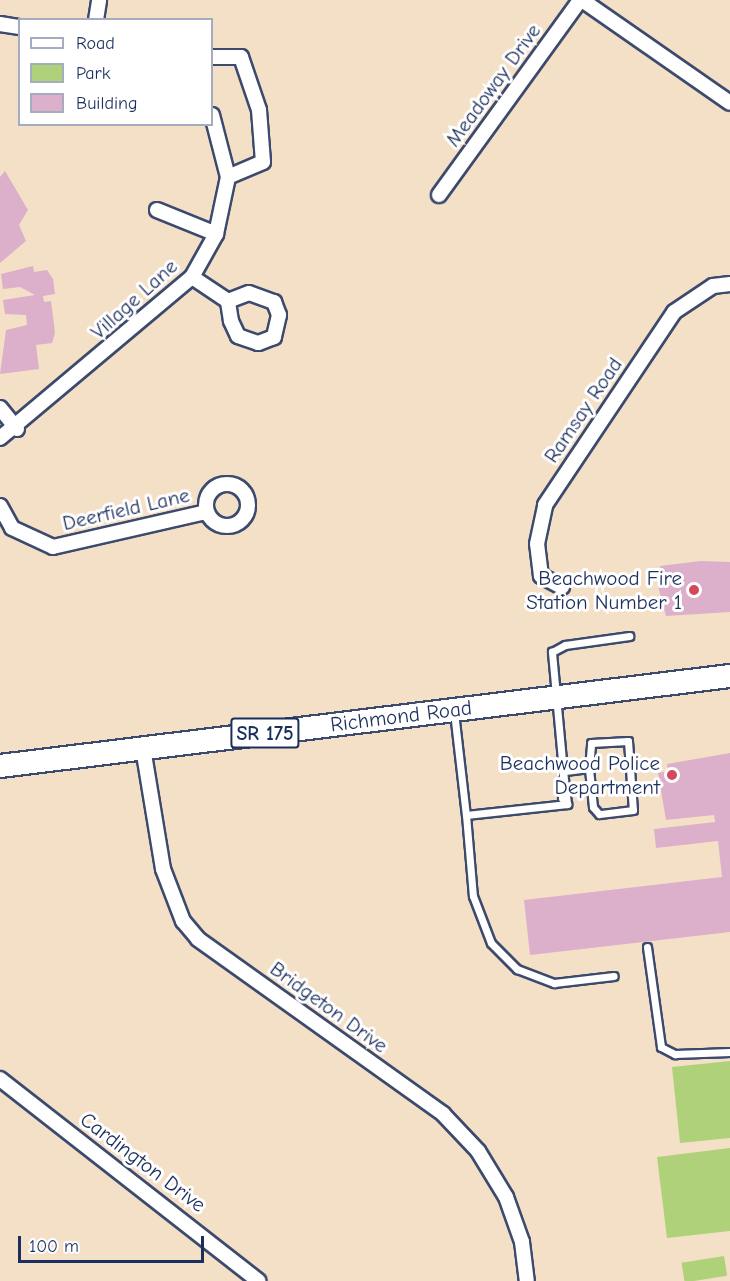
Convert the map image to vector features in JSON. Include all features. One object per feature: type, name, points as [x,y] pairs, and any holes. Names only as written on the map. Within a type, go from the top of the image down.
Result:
[{"type":"main road","name":"Richmond Road","points":[[0,766],[730,676]]},
{"type":"street","points":[[96,18],[99,0]]},
{"type":"street","points":[[581,0],[730,103]]},
{"type":"street","name":"Meadoway Drive","points":[[439,195],[581,0]]},
{"type":"street","points":[[0,24],[18,27]]},
{"type":"street","points":[[213,57],[241,57],[259,110],[263,162],[228,177]]},
{"type":"street","name":"Village Lane","points":[[0,438],[17,429],[192,277],[216,234],[228,177],[213,119]]},
{"type":"street","points":[[157,210],[216,234]]},
{"type":"street","points":[[192,277],[228,301]]},
{"type":"street","name":"Ramsay Road","points":[[562,587],[541,576],[537,544],[545,505],[674,312],[713,286],[730,284]]},
{"type":"street","points":[[0,408],[17,429]]},
{"type":"street","name":"Deerfield Lane","points":[[0,506],[12,528],[52,547],[206,512]]},
{"type":"street","name":"Bridgeton Drive","points":[[143,748],[163,869],[183,921],[198,939],[443,1114],[478,1151],[506,1197],[522,1242],[527,1281]]},
{"type":"street","name":"Cardington Drive","points":[[0,1079],[259,1281]]},
{"type":"lane","points":[[466,815],[567,804],[562,798],[563,771],[555,697],[555,649],[629,636]]},
{"type":"lane","points":[[454,709],[474,896],[491,943],[517,969],[554,983],[614,976]]},
{"type":"lane","points":[[628,741],[633,810],[596,812],[589,768],[591,743],[628,741]]},
{"type":"lane","points":[[563,771],[589,768]]},
{"type":"lane","points":[[647,947],[661,1047],[675,1054],[730,1052]]},
{"type":"green space","points":[[730,1061],[730,1138],[680,1143],[672,1067]]},
{"type":"green space","points":[[730,1148],[730,1231],[667,1238],[657,1157]]},
{"type":"green space","points":[[724,1256],[727,1276],[684,1281],[682,1263]]},
{"type":"building","points":[[5,171],[28,210],[19,225],[26,241],[0,263],[0,177]]},
{"type":"building","points":[[33,266],[34,272],[47,270],[53,279],[55,294],[43,296],[44,302],[51,301],[55,333],[52,343],[36,345],[39,369],[0,374],[6,330],[27,325],[26,315],[5,314],[3,300],[35,295],[20,287],[3,289],[1,274]]},
{"type":"building","name":"Beachwood Fire Station Number 1","points":[[701,561],[730,562],[730,612],[666,616],[657,582],[663,581],[660,566]]},
{"type":"building","points":[[730,753],[730,932],[530,955],[524,900],[722,877],[718,841],[656,848],[654,829],[715,822],[714,815],[666,820],[658,773],[668,771],[667,764]]},
{"type":"place","name":"Beachwood Fire Station Number 1","points":[[694,590]]},
{"type":"place","name":"Beachwood Police Department","points":[[672,775]]}]
